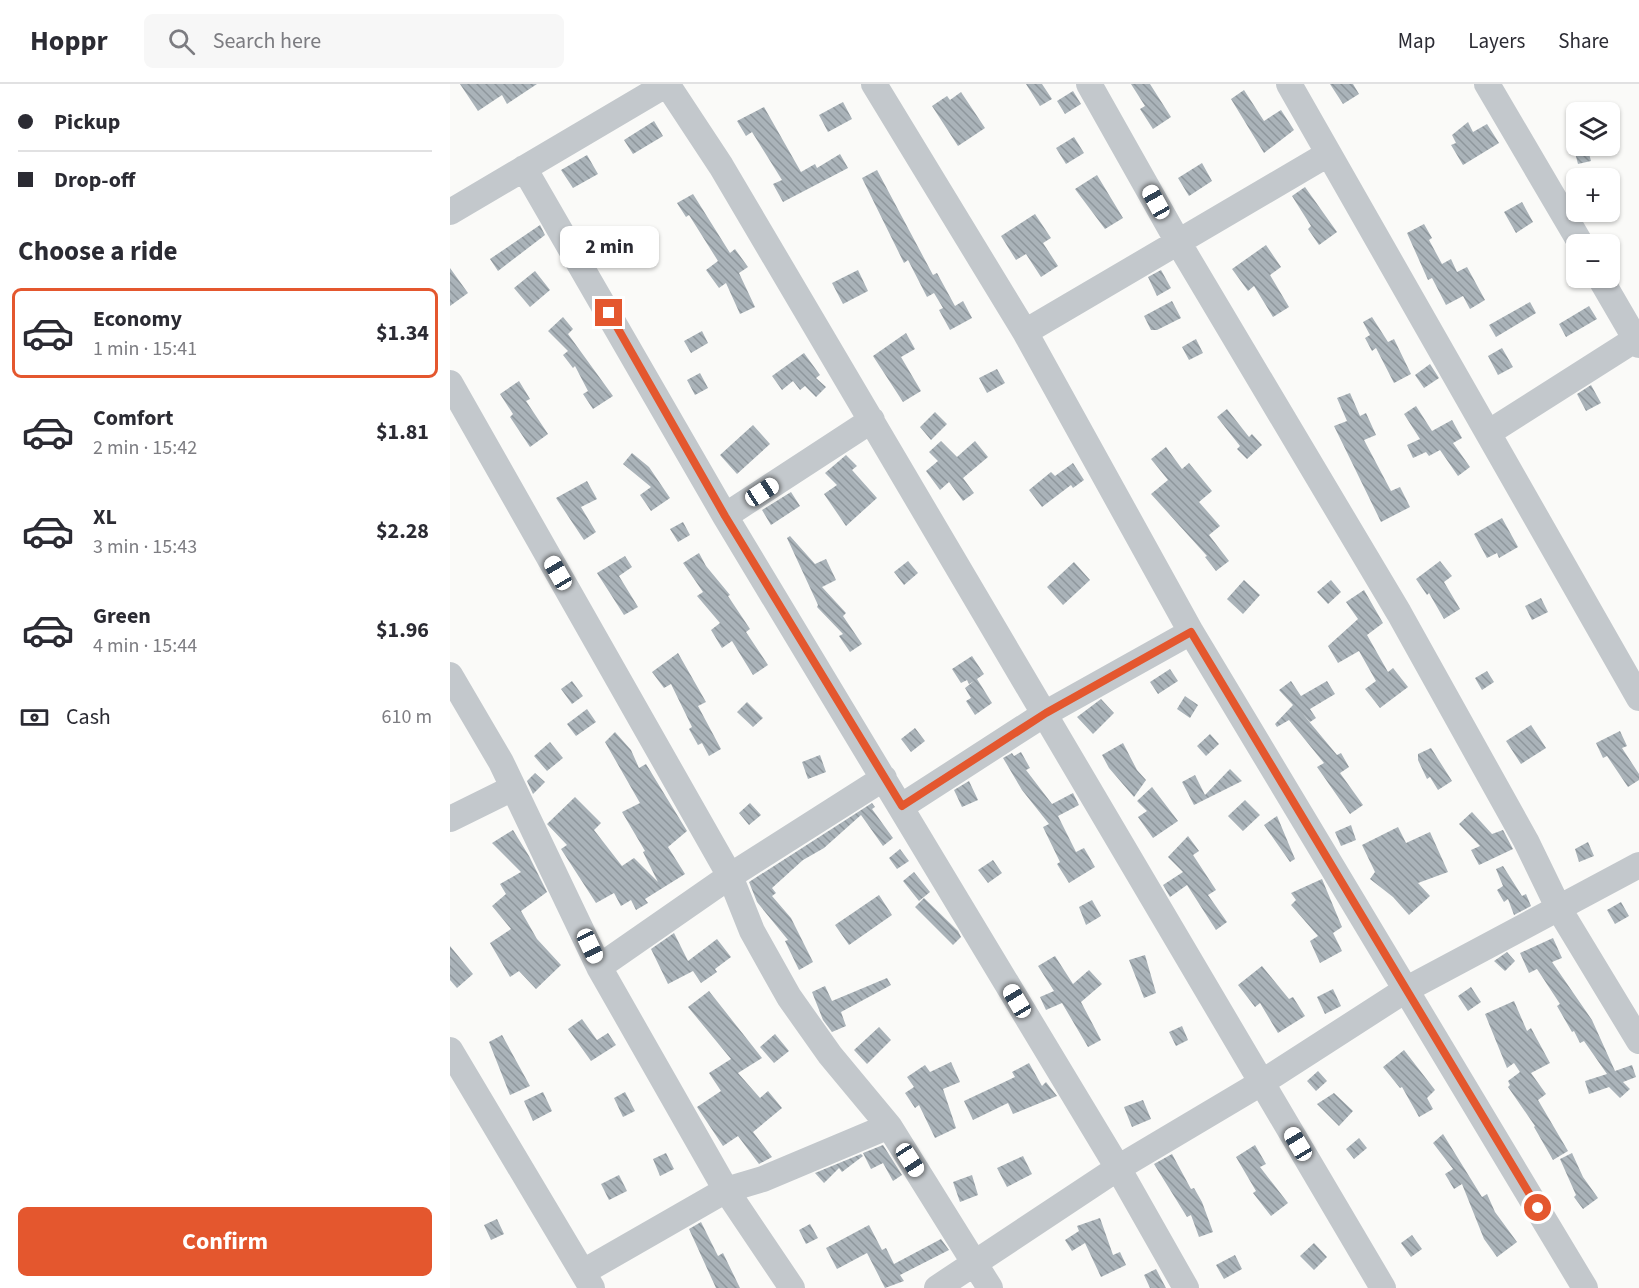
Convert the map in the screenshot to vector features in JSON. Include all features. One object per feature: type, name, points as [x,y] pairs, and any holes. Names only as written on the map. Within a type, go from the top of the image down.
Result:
[{"type":"street","points":[[450,212],[667,84],[721,166],[1046,713],[1383,1288]]},
{"type":"street","points":[[874,84],[1025,332],[1191,632],[1585,1288]]},
{"type":"street","points":[[1089,84],[1178,242],[1399,613],[1526,841],[1559,909],[1639,1041]]},
{"type":"street","points":[[1289,84],[1639,698]]},
{"type":"street","points":[[1487,84],[1575,234]]},
{"type":"street","points":[[1025,332],[1328,154]]},
{"type":"street","points":[[524,168],[725,516],[902,806],[1118,1168],[1186,1288]]},
{"type":"street","points":[[1488,433],[1638,341],[1606,288]]},
{"type":"street","points":[[452,390],[730,876],[752,931],[789,997],[830,1055],[889,1126],[990,1288]]},
{"type":"street","points":[[725,516],[872,420]]},
{"type":"street","points":[[902,806],[1046,713],[1191,632]]},
{"type":"street","points":[[450,675],[513,788],[599,967],[726,1190],[792,1288]]},
{"type":"street","points":[[599,967],[730,876],[884,778]]},
{"type":"street","points":[[450,819],[513,788]]},
{"type":"street","points":[[937,1288],[1118,1168],[1261,1083],[1407,989],[1639,865]]},
{"type":"street","points":[[450,1050],[588,1280],[726,1190],[763,1179],[889,1126]]},
{"type":"building","points":[[460,84],[537,84],[507,104],[502,95],[478,111]]},
{"type":"building","points":[[1026,84],[1042,84],[1052,99],[1040,106]]},
{"type":"building","points":[[1131,84],[1150,84],[1171,117],[1153,129],[1140,109],[1145,106]]},
{"type":"building","points":[[1330,84],[1353,84],[1359,94],[1343,104]]},
{"type":"building","points":[[1244,90],[1264,121],[1281,110],[1294,130],[1264,153],[1231,99]]},
{"type":"building","points":[[1073,91],[1081,104],[1065,114],[1057,101]]},
{"type":"building","points":[[961,92],[985,128],[958,146],[932,106],[947,96],[950,100]]},
{"type":"building","points":[[843,102],[852,119],[828,132],[819,115]]},
{"type":"building","points":[[764,107],[801,172],[815,164],[817,168],[840,154],[848,168],[783,202],[773,184],[782,180],[752,132],[746,136],[737,121]]},
{"type":"building","points":[[654,121],[663,136],[633,154],[624,140]]},
{"type":"building","points":[[1468,122],[1473,132],[1487,124],[1499,143],[1463,165],[1451,145],[1456,143],[1452,135]]},
{"type":"building","points":[[1074,137],[1084,153],[1066,164],[1056,148]]},
{"type":"building","points":[[587,155],[598,174],[573,188],[561,170]]},
{"type":"building","points":[[1576,156],[1590,156],[1591,161],[1578,164]]},
{"type":"building","points":[[1202,163],[1212,181],[1189,196],[1178,178]]},
{"type":"building","points":[[877,170],[933,275],[937,273],[955,306],[963,301],[972,318],[950,330],[939,310],[943,308],[934,293],[927,297],[908,260],[904,263],[862,178]]},
{"type":"building","points":[[1097,175],[1123,218],[1105,229],[1075,189]]},
{"type":"building","points":[[1305,187],[1337,232],[1319,245],[1308,229],[1311,226],[1292,196]]},
{"type":"building","points":[[693,194],[730,253],[735,249],[748,267],[739,273],[755,307],[740,314],[726,283],[719,288],[706,270],[718,261],[689,215],[686,217],[677,203]]},
{"type":"building","points":[[1522,202],[1533,222],[1516,233],[1504,212]]},
{"type":"building","points":[[1035,214],[1051,238],[1043,243],[1058,266],[1041,277],[1026,254],[1016,260],[1001,236]]},
{"type":"building","points":[[1424,224],[1432,238],[1429,240],[1442,264],[1451,259],[1457,272],[1467,267],[1485,300],[1470,309],[1463,296],[1446,305],[1432,278],[1428,280],[1407,233]]},
{"type":"building","points":[[540,225],[545,235],[498,271],[490,259]]},
{"type":"building","points":[[1266,245],[1281,267],[1270,275],[1289,307],[1273,317],[1254,286],[1248,291],[1232,269]]},
{"type":"building","points":[[450,268],[468,293],[450,306]]},
{"type":"building","points":[[858,270],[868,291],[843,304],[832,283]]},
{"type":"building","points":[[1161,270],[1171,288],[1157,296],[1148,277]]},
{"type":"building","points":[[535,271],[550,290],[530,307],[514,288]]},
{"type":"building","points":[[1172,301],[1181,318],[1157,330],[1151,330],[1144,316]]},
{"type":"building","points":[[1530,302],[1536,313],[1496,337],[1489,325]]},
{"type":"building","points":[[1589,306],[1597,319],[1566,337],[1559,324]]},
{"type":"building","points":[[563,317],[573,329],[568,334],[613,396],[593,409],[583,394],[588,391],[575,366],[573,368],[563,355],[568,351],[548,331]]},
{"type":"building","points":[[1372,317],[1388,342],[1394,339],[1411,374],[1394,383],[1376,348],[1372,351],[1365,338],[1370,335],[1363,322]]},
{"type":"building","points":[[702,331],[708,343],[691,353],[684,341]]},
{"type":"building","points":[[906,333],[915,349],[901,357],[921,391],[903,402],[873,356]]},
{"type":"building","points":[[1196,339],[1203,353],[1189,360],[1182,347]]},
{"type":"building","points":[[1502,348],[1513,367],[1498,375],[1488,356]]},
{"type":"building","points":[[804,353],[820,375],[816,378],[826,387],[816,397],[805,386],[800,390],[793,381],[782,390],[772,376]]},
{"type":"building","points":[[1430,364],[1439,378],[1424,388],[1415,375]]},
{"type":"building","points":[[997,369],[1005,383],[987,393],[979,378]]},
{"type":"building","points":[[700,373],[708,388],[695,395],[687,380]]},
{"type":"building","points":[[519,381],[530,399],[526,401],[548,434],[530,447],[510,417],[513,414],[500,394]]},
{"type":"building","points":[[1591,385],[1601,403],[1586,411],[1577,394]]},
{"type":"building","points":[[1350,393],[1360,416],[1366,413],[1376,435],[1364,440],[1391,491],[1400,487],[1410,507],[1381,522],[1334,426],[1347,421],[1337,398]]},
{"type":"building","points":[[1416,406],[1432,431],[1452,420],[1462,438],[1453,443],[1470,467],[1458,476],[1440,450],[1429,456],[1426,452],[1413,458],[1407,445],[1420,439],[1404,414]]},
{"type":"building","points":[[1227,409],[1249,437],[1252,434],[1262,445],[1247,459],[1237,449],[1240,446],[1217,417]]},
{"type":"building","points":[[935,412],[947,424],[931,440],[920,427]]},
{"type":"building","points":[[753,425],[770,444],[737,474],[720,455]]},
{"type":"building","points":[[941,441],[957,457],[975,441],[988,457],[963,478],[974,493],[963,501],[949,482],[940,490],[926,471],[938,461],[929,452]]},
{"type":"building","points":[[1166,447],[1182,469],[1189,463],[1212,491],[1199,502],[1220,526],[1209,535],[1229,561],[1216,571],[1205,557],[1207,556],[1151,494],[1168,480],[1151,459]]},
{"type":"building","points":[[632,453],[649,467],[670,498],[651,511],[640,495],[651,487],[623,464]]},
{"type":"building","points":[[846,455],[857,466],[852,470],[877,498],[846,526],[824,494],[837,485],[825,473]]},
{"type":"building","points":[[1073,463],[1084,480],[1073,488],[1071,485],[1042,507],[1029,490],[1051,472],[1055,476]]},
{"type":"building","points":[[587,481],[597,499],[581,507],[596,532],[584,540],[556,498]]},
{"type":"building","points":[[791,492],[800,506],[771,525],[762,510]]},
{"type":"building","points":[[1502,518],[1518,547],[1499,558],[1497,553],[1487,558],[1474,534]]},
{"type":"building","points":[[683,522],[690,535],[678,542],[670,529]]},
{"type":"building","points":[[790,536],[815,564],[826,559],[836,580],[822,587],[846,613],[843,616],[862,644],[850,652],[839,636],[843,634],[817,607],[787,538]]},
{"type":"building","points":[[699,553],[706,566],[730,595],[728,596],[750,629],[746,632],[768,665],[753,675],[732,641],[722,648],[711,630],[720,623],[697,596],[703,592],[683,563]]},
{"type":"building","points":[[625,556],[632,567],[619,576],[638,607],[624,615],[597,573]]},
{"type":"building","points":[[908,561],[918,573],[904,585],[894,572]]},
{"type":"building","points":[[1440,561],[1452,576],[1444,582],[1460,609],[1444,619],[1429,593],[1427,595],[1416,579]]},
{"type":"building","points":[[1074,562],[1090,580],[1063,605],[1047,587]]},
{"type":"building","points":[[1244,580],[1260,595],[1243,614],[1227,599]]},
{"type":"building","points":[[1331,580],[1341,592],[1328,604],[1317,592]]},
{"type":"building","points":[[1364,590],[1383,623],[1367,635],[1388,672],[1393,668],[1408,687],[1380,708],[1365,689],[1376,681],[1359,651],[1338,663],[1328,646],[1358,619],[1346,602]]},
{"type":"building","points":[[1541,598],[1548,612],[1532,620],[1525,606]]},
{"type":"building","points":[[678,653],[706,702],[698,706],[721,749],[709,756],[702,743],[698,745],[689,729],[692,727],[671,684],[664,688],[652,672]]},
{"type":"building","points":[[972,656],[984,674],[977,679],[992,703],[975,715],[966,701],[971,698],[965,688],[974,681],[969,684],[967,680],[961,683],[952,669]]},
{"type":"building","points":[[1170,669],[1178,681],[1158,694],[1150,682]]},
{"type":"building","points":[[1487,671],[1494,682],[1482,690],[1475,678]]},
{"type":"building","points":[[572,681],[583,696],[572,704],[561,689]]},
{"type":"building","points":[[1291,681],[1301,696],[1327,681],[1335,694],[1310,709],[1316,718],[1310,722],[1302,713],[1337,755],[1341,753],[1349,767],[1340,773],[1363,805],[1350,814],[1317,767],[1324,763],[1289,720],[1277,727],[1275,724],[1293,705],[1279,690]]},
{"type":"building","points":[[1185,696],[1198,705],[1190,718],[1177,709]]},
{"type":"building","points":[[1101,699],[1114,713],[1093,734],[1077,717]]},
{"type":"building","points":[[747,702],[763,718],[753,727],[737,712]]},
{"type":"building","points":[[587,709],[596,722],[576,736],[567,724]]},
{"type":"building","points":[[1531,725],[1546,748],[1521,764],[1506,741]]},
{"type":"building","points":[[915,728],[925,741],[911,752],[901,739]]},
{"type":"building","points":[[1620,731],[1627,746],[1622,748],[1639,774],[1639,780],[1628,787],[1607,756],[1603,758],[1596,743]]},
{"type":"building","points":[[615,732],[631,750],[639,768],[646,764],[687,831],[668,847],[685,874],[645,899],[648,903],[636,910],[631,900],[621,906],[614,893],[596,903],[561,849],[567,845],[547,824],[575,797],[601,823],[594,830],[622,866],[634,858],[658,882],[643,852],[645,851],[622,812],[640,803],[605,742]]},
{"type":"building","points":[[1210,734],[1219,744],[1206,756],[1197,746]]},
{"type":"building","points":[[550,742],[563,758],[547,771],[534,756]]},
{"type":"building","points":[[1123,743],[1137,770],[1146,780],[1134,797],[1109,768],[1102,755]]},
{"type":"building","points":[[1431,748],[1452,781],[1438,790],[1430,777],[1427,779],[1418,760],[1418,754]]},
{"type":"building","points":[[1021,752],[1030,768],[1026,770],[1052,804],[1073,793],[1079,805],[1058,816],[1076,852],[1084,848],[1095,867],[1069,883],[1057,864],[1060,862],[1043,827],[1049,824],[1022,790],[1003,758],[1012,753],[1014,756]]},
{"type":"building","points":[[820,755],[826,772],[808,779],[802,762]]},
{"type":"building","points":[[1230,769],[1242,781],[1194,805],[1182,782],[1195,775],[1205,795]]},
{"type":"building","points":[[535,773],[545,782],[533,794],[527,781]]},
{"type":"building","points":[[969,781],[978,800],[962,807],[954,790]]},
{"type":"building","points":[[1152,787],[1178,821],[1153,838],[1138,817],[1147,811],[1137,801]]},
{"type":"building","points":[[1245,800],[1260,815],[1243,831],[1228,816]]},
{"type":"building","points":[[750,803],[761,815],[749,825],[739,813]]},
{"type":"building","points":[[872,803],[875,807],[872,809],[893,838],[883,846],[861,815],[824,848],[803,860],[772,888],[776,893],[772,896],[791,918],[813,962],[799,970],[785,941],[788,940],[757,902],[749,882]]},
{"type":"building","points":[[1472,812],[1492,834],[1503,830],[1513,849],[1479,865],[1471,850],[1480,846],[1459,824]]},
{"type":"building","points":[[1277,816],[1295,859],[1290,862],[1264,825]]},
{"type":"building","points":[[1351,825],[1356,840],[1341,846],[1335,832]]},
{"type":"building","points":[[1398,827],[1406,843],[1430,832],[1448,872],[1418,883],[1430,896],[1409,915],[1393,897],[1370,879],[1375,872],[1362,845]]},
{"type":"building","points":[[513,830],[547,892],[521,911],[537,939],[561,965],[536,989],[519,971],[510,977],[490,943],[511,929],[492,906],[506,894],[500,884],[521,872],[492,843]]},
{"type":"building","points":[[1188,836],[1199,851],[1193,855],[1216,890],[1208,895],[1227,922],[1216,930],[1187,885],[1170,897],[1163,885],[1183,872],[1168,857]]},
{"type":"building","points":[[1588,842],[1594,856],[1579,862],[1575,849]]},
{"type":"building","points":[[900,849],[909,861],[897,869],[889,858]]},
{"type":"building","points":[[993,860],[1002,873],[988,883],[978,870]]},
{"type":"building","points":[[1503,866],[1522,896],[1526,894],[1531,906],[1514,915],[1508,899],[1504,902],[1497,890],[1503,886],[1496,869]]},
{"type":"building","points":[[914,872],[930,892],[919,901],[903,881]]},
{"type":"building","points":[[1322,879],[1342,927],[1333,933],[1342,951],[1320,963],[1310,941],[1318,936],[1291,905],[1296,900],[1291,893]]},
{"type":"building","points":[[879,895],[892,915],[849,945],[835,925]]},
{"type":"building","points":[[924,898],[958,931],[961,937],[953,945],[915,907]]},
{"type":"building","points":[[1092,900],[1101,916],[1086,925],[1079,907]]},
{"type":"building","points":[[1621,902],[1629,916],[1615,924],[1607,910]]},
{"type":"building","points":[[674,933],[688,961],[717,939],[731,957],[715,969],[717,972],[701,983],[693,971],[668,984],[651,949]]},
{"type":"building","points":[[1553,938],[1562,958],[1552,962],[1592,1020],[1615,1071],[1632,1065],[1636,1077],[1623,1082],[1630,1089],[1620,1098],[1609,1087],[1589,1094],[1585,1081],[1607,1074],[1584,1041],[1580,1043],[1574,1031],[1572,1032],[1557,1006],[1560,1004],[1537,969],[1529,973],[1520,953]]},
{"type":"building","points":[[450,946],[473,974],[457,988],[450,980]]},
{"type":"building","points":[[1507,952],[1515,961],[1505,971],[1494,961]]},
{"type":"building","points":[[1145,955],[1156,993],[1144,998],[1129,960]]},
{"type":"building","points":[[1055,956],[1073,984],[1089,970],[1102,984],[1081,1002],[1101,1040],[1088,1047],[1062,1003],[1046,1010],[1040,997],[1054,991],[1038,966]]},
{"type":"building","points":[[1262,966],[1289,999],[1293,997],[1305,1016],[1278,1033],[1260,1003],[1255,1007],[1238,985]]},
{"type":"building","points":[[887,978],[891,985],[841,1012],[846,1026],[832,1032],[823,1020],[812,992],[825,986],[832,1001]]},
{"type":"building","points":[[1471,987],[1481,1002],[1468,1011],[1458,996]]},
{"type":"building","points":[[1333,989],[1341,1006],[1325,1014],[1317,997]]},
{"type":"building","points":[[709,991],[762,1058],[738,1073],[760,1098],[768,1091],[782,1108],[753,1132],[772,1157],[759,1164],[738,1136],[723,1146],[697,1107],[721,1091],[709,1073],[731,1059],[688,1007]]},
{"type":"building","points":[[1514,1001],[1527,1031],[1531,1028],[1550,1063],[1531,1073],[1546,1094],[1538,1100],[1568,1151],[1553,1160],[1535,1126],[1508,1087],[1510,1085],[1508,1081],[1520,1072],[1514,1063],[1507,1068],[1485,1014]]},
{"type":"building","points":[[582,1019],[597,1040],[608,1033],[616,1045],[591,1061],[568,1029]]},
{"type":"building","points":[[1182,1026],[1188,1040],[1176,1046],[1169,1032]]},
{"type":"building","points":[[879,1027],[891,1040],[867,1064],[854,1050]]},
{"type":"building","points":[[775,1034],[789,1051],[774,1063],[760,1047]]},
{"type":"building","points":[[502,1035],[530,1086],[510,1095],[489,1042]]},
{"type":"building","points":[[1404,1050],[1435,1090],[1427,1098],[1433,1109],[1419,1117],[1402,1087],[1400,1088],[1383,1067]]},
{"type":"building","points":[[951,1062],[960,1082],[943,1089],[956,1128],[935,1138],[919,1105],[915,1108],[905,1093],[914,1087],[907,1077],[925,1065],[930,1072]]},
{"type":"building","points":[[1029,1063],[1042,1086],[1046,1082],[1057,1096],[1013,1114],[1008,1103],[973,1120],[964,1101],[1015,1077],[1012,1072]]},
{"type":"building","points":[[1318,1071],[1327,1081],[1316,1091],[1307,1081]]},
{"type":"building","points":[[543,1092],[552,1111],[533,1121],[524,1101]]},
{"type":"building","points":[[625,1092],[635,1111],[623,1117],[614,1098]]},
{"type":"building","points":[[1334,1093],[1353,1111],[1339,1126],[1317,1104]]},
{"type":"building","points":[[1143,1100],[1151,1119],[1132,1127],[1124,1107]]},
{"type":"building","points":[[1443,1134],[1482,1197],[1487,1194],[1495,1212],[1517,1242],[1497,1257],[1484,1239],[1462,1184],[1454,1189],[1445,1174],[1453,1169],[1433,1143]]},
{"type":"building","points":[[1359,1138],[1367,1148],[1354,1159],[1346,1149]]},
{"type":"building","points":[[883,1145],[902,1175],[893,1181],[883,1163],[871,1169],[863,1153]]},
{"type":"building","points":[[1255,1145],[1266,1164],[1260,1167],[1288,1203],[1271,1216],[1253,1193],[1256,1191],[1236,1157]]},
{"type":"building","points":[[666,1153],[674,1169],[660,1176],[653,1159]]},
{"type":"building","points":[[1572,1153],[1583,1177],[1598,1198],[1583,1209],[1574,1197],[1576,1195],[1560,1159]]},
{"type":"building","points":[[861,1154],[863,1156],[842,1172],[839,1168],[824,1183],[815,1173]]},
{"type":"building","points":[[1172,1154],[1191,1189],[1194,1188],[1202,1202],[1213,1232],[1199,1237],[1191,1215],[1187,1217],[1154,1164]]},
{"type":"building","points":[[1023,1156],[1032,1174],[1007,1187],[997,1168]]},
{"type":"building","points":[[619,1175],[627,1191],[609,1200],[601,1184]]},
{"type":"building","points":[[972,1175],[978,1195],[960,1202],[953,1182]]},
{"type":"building","points":[[1100,1218],[1113,1255],[1120,1252],[1126,1265],[1101,1277],[1085,1243],[1072,1251],[1065,1240],[1079,1231],[1077,1226]]},
{"type":"building","points":[[497,1219],[504,1234],[491,1240],[484,1225]]},
{"type":"building","points":[[701,1222],[718,1256],[723,1253],[740,1288],[716,1288],[689,1229]]},
{"type":"building","points":[[810,1224],[818,1238],[806,1244],[799,1230]]},
{"type":"building","points":[[869,1225],[882,1250],[886,1248],[894,1264],[941,1239],[949,1250],[900,1275],[904,1281],[885,1288],[867,1253],[837,1269],[826,1248]]},
{"type":"building","points":[[1412,1235],[1422,1249],[1411,1257],[1401,1243]]},
{"type":"building","points":[[1314,1243],[1327,1257],[1314,1270],[1300,1256]]},
{"type":"building","points":[[1235,1255],[1242,1269],[1224,1279],[1216,1265]]},
{"type":"building","points":[[1156,1269],[1166,1288],[1150,1288],[1144,1275]]},
{"type":"route","points":[[609,313],[725,516],[902,806],[1046,713],[1191,632],[1538,1208]]}]
